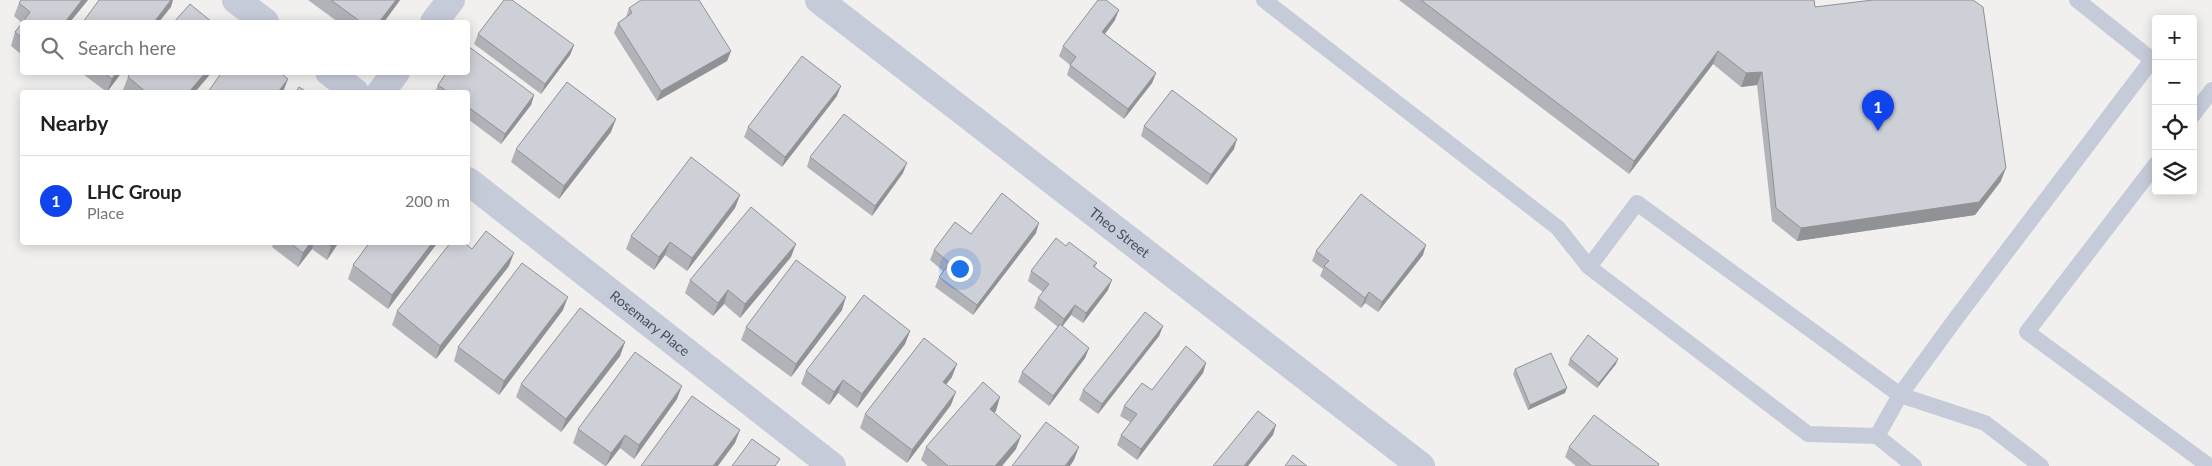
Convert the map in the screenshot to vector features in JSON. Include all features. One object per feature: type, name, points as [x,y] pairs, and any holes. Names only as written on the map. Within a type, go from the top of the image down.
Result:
[{"type":"street","points":[[236,0],[262,20]]},
{"type":"street","points":[[436,20],[451,0]]},
{"type":"street","name":"Theo Street","points":[[819,0],[1421,466]]},
{"type":"street","points":[[333,75],[352,90]]},
{"type":"street","points":[[382,90],[394,75]]},
{"type":"street","name":"Rosemary Place","points":[[470,183],[832,466]]},
{"type":"lane","points":[[1264,0],[1558,228],[1589,267],[1808,434],[1877,436],[1914,466]]},
{"type":"lane","points":[[2077,0],[2153,60]]},
{"type":"lane","points":[[1877,436],[1900,395],[1957,317],[2152,64]]},
{"type":"lane","points":[[2197,106],[2203,94]]},
{"type":"lane","points":[[2152,169],[2027,332],[2209,466]]},
{"type":"lane","points":[[1589,267],[1637,203],[1900,395],[1985,423],[2041,466]]},
{"type":"building","points":[[21,0],[82,0],[67,20],[24,20],[30,12],[19,3]]},
{"type":"building","points":[[99,0],[171,0],[156,20],[84,20]]},
{"type":"building","points":[[331,0],[396,0],[381,20],[358,20]]},
{"type":"building","points":[[504,0],[512,0],[574,45],[545,84],[478,34]]},
{"type":"building","points":[[641,0],[699,0],[731,51],[661,91],[618,23],[632,13],[629,8]]},
{"type":"building","points":[[1098,0],[1106,0],[1119,10],[1102,32],[1156,73],[1128,109],[1070,65],[1076,57],[1063,46]]},
{"type":"building","points":[[1421,0],[1814,0],[1815,7],[1873,0],[1973,0],[1983,7],[2006,168],[1979,202],[1801,228],[1776,208],[1762,72],[1746,73],[1718,51],[1634,161]]},
{"type":"building","points":[[190,4],[210,20],[176,20]]},
{"type":"building","points":[[20,26],[20,36],[15,32]]},
{"type":"building","points":[[470,47],[534,95],[505,134],[470,108],[470,90],[445,90],[438,85],[445,75],[470,75]]},
{"type":"building","points":[[802,56],[841,86],[785,157],[748,127]]},
{"type":"building","points":[[107,75],[115,75],[112,79]]},
{"type":"building","points":[[129,75],[203,75],[191,90],[144,90],[128,77]]},
{"type":"building","points":[[220,75],[283,75],[288,79],[280,90],[209,90]]},
{"type":"building","points":[[567,82],[616,119],[564,186],[516,149]]},
{"type":"building","points":[[1172,90],[1237,139],[1211,175],[1144,126]]},
{"type":"building","points":[[844,114],[907,163],[875,206],[810,157]]},
{"type":"building","points":[[691,157],[740,195],[692,258],[670,242],[659,257],[631,236]]},
{"type":"building","points":[[1002,193],[1039,223],[977,305],[939,277],[950,263],[934,250],[955,222],[971,234]]},
{"type":"building","points":[[1361,194],[1426,245],[1382,302],[1369,292],[1365,298],[1324,266],[1329,261],[1316,251]]},
{"type":"building","points":[[751,207],[796,244],[745,304],[728,290],[718,303],[690,280]]},
{"type":"building","points":[[486,231],[514,253],[440,346],[397,311],[449,245],[467,245],[472,249]]},
{"type":"building","points":[[1056,238],[1066,246],[1069,242],[1097,263],[1093,266],[1112,280],[1086,313],[1075,305],[1064,319],[1038,298],[1049,284],[1031,271]]},
{"type":"building","points":[[293,245],[309,245],[303,253]]},
{"type":"building","points":[[368,245],[431,245],[392,295],[353,265]]},
{"type":"building","points":[[796,260],[846,297],[796,364],[746,327]]},
{"type":"building","points":[[522,263],[568,297],[504,381],[458,347]]},
{"type":"building","points":[[864,295],[910,331],[862,394],[843,380],[834,392],[806,371]]},
{"type":"building","points":[[580,308],[625,342],[566,419],[521,384]]},
{"type":"building","points":[[1145,312],[1163,326],[1102,404],[1083,390]]},
{"type":"building","points":[[1060,324],[1089,348],[1053,396],[1022,372]]},
{"type":"building","points":[[1588,335],[1618,359],[1599,383],[1570,359]]},
{"type":"building","points":[[924,338],[957,364],[943,382],[956,392],[912,450],[865,414]]},
{"type":"building","points":[[1186,346],[1206,363],[1141,449],[1121,435],[1137,414],[1124,406],[1142,383],[1152,390]]},
{"type":"building","points":[[635,352],[682,386],[639,445],[625,435],[611,453],[578,429]]},
{"type":"building","points":[[1551,353],[1567,388],[1530,405],[1515,369]]},
{"type":"building","points":[[983,382],[1000,397],[990,409],[1021,436],[995,466],[948,466],[926,447]]},
{"type":"building","points":[[692,396],[740,430],[713,466],[641,466]]},
{"type":"building","points":[[1258,411],[1276,425],[1244,466],[1213,466]]},
{"type":"building","points":[[1594,415],[1659,464],[1658,466],[1592,466],[1569,447]]},
{"type":"building","points":[[1046,422],[1079,447],[1065,466],[1012,466]]},
{"type":"building","points":[[752,439],[780,459],[775,466],[732,466]]},
{"type":"building","points":[[1293,455],[1307,466],[1285,466]]},
{"type":"place","name":"LHC Group","points":[[1878,131]]}]
